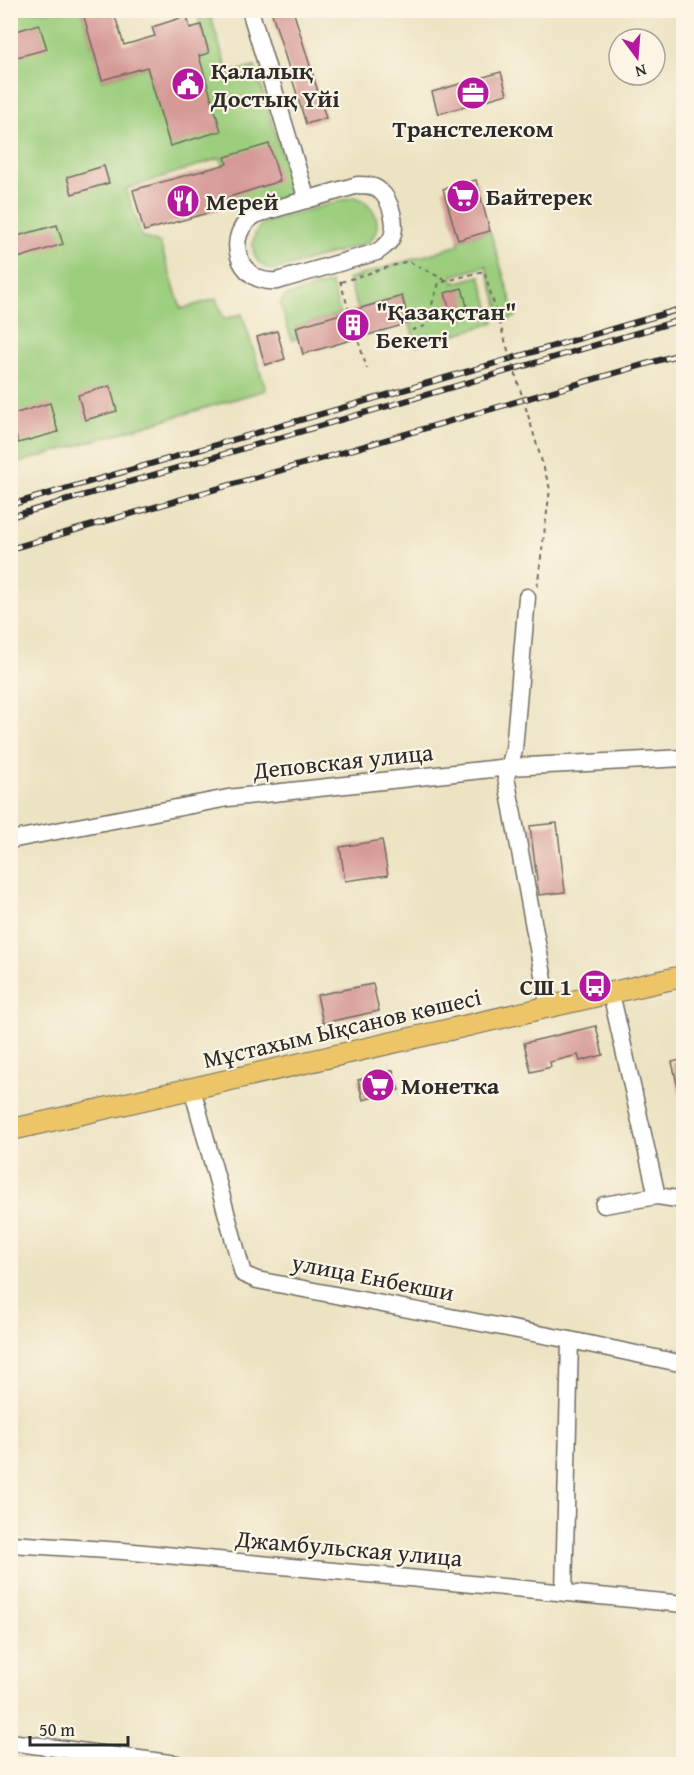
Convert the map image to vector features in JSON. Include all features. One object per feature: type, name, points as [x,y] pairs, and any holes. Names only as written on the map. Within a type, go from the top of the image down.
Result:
[{"type":"main road","name":"Мұстахым Ықсанов көшесі","points":[[10,1130],[684,976]]},
{"type":"street","points":[[250,10],[307,200]]},
{"type":"street","points":[[358,185],[367,185],[382,192],[393,220],[391,240],[376,252],[335,264],[277,281],[267,282],[257,279],[240,258],[237,241],[239,231],[249,219],[257,214],[358,185]]},
{"type":"street","points":[[526,600],[514,750],[507,782],[549,1007]]},
{"type":"street","name":"Деповская улица","points":[[10,840],[228,798],[509,767],[684,758]]},
{"type":"street","points":[[610,993],[657,1197]]},
{"type":"street","name":"улица Енбекши","points":[[192,1088],[243,1274],[257,1280],[684,1364]]},
{"type":"street","points":[[604,1204],[657,1197],[684,1200]]},
{"type":"street","points":[[564,1593],[570,1340]]},
{"type":"street","name":"Джамбульская улица","points":[[10,1544],[135,1552],[684,1604]]},
{"type":"street","points":[[10,1742],[177,1764]]},
{"type":"path","points":[[341,282],[408,261],[447,281]]},
{"type":"path","points":[[335,264],[367,369]]},
{"type":"path","points":[[412,330],[425,326],[439,283],[484,271],[550,489],[537,586],[534,596],[526,600]]},
{"type":"green space","points":[[11,11],[82,11],[102,80],[147,67],[170,145],[199,56],[209,53],[196,11],[209,11],[228,73],[255,67],[294,194],[236,211],[220,158],[126,189],[142,237],[160,243],[181,309],[216,299],[224,319],[242,314],[266,390],[11,465]]},
{"type":"green space","points":[[354,197],[367,204],[376,216],[376,230],[367,243],[275,270],[260,264],[256,258],[253,244],[258,229],[263,223]]},
{"type":"green space","points":[[490,231],[516,317],[503,321],[486,266],[452,276],[454,283],[480,276],[494,323],[416,346],[402,296],[358,309],[348,279],[459,245],[458,240]]},
{"type":"green space","points":[[331,283],[340,314],[296,327],[299,338],[292,340],[280,304],[282,300],[286,296]]},
{"type":"building","points":[[82,10],[113,10],[124,45],[155,36],[152,27],[187,16],[190,28],[201,25],[209,53],[199,56],[221,131],[170,146],[147,67],[102,80]]},
{"type":"building","points":[[271,10],[293,10],[326,118],[306,124]]},
{"type":"building","points":[[39,24],[47,49],[10,59],[10,33]]},
{"type":"building","points":[[501,72],[507,94],[438,114],[432,92]]},
{"type":"building","points":[[269,144],[280,181],[226,198],[229,207],[144,231],[133,190],[227,164],[225,157]]},
{"type":"building","points":[[104,166],[109,183],[72,194],[67,177]]},
{"type":"building","points":[[476,180],[490,231],[458,240],[443,189]]},
{"type":"building","points":[[57,225],[63,244],[15,259],[10,238]]},
{"type":"building","points":[[462,288],[467,306],[450,311],[445,293]]},
{"type":"building","name":"\"Қазақстан\" Бекеті","points":[[402,296],[409,323],[303,354],[296,327]]},
{"type":"building","points":[[277,331],[285,359],[265,365],[257,337]]},
{"type":"building","points":[[110,386],[117,411],[85,420],[78,395]]},
{"type":"building","points":[[50,403],[58,432],[18,443],[10,415]]},
{"type":"building","points":[[557,823],[565,892],[539,895],[530,826]]},
{"type":"building","points":[[382,840],[388,875],[345,881],[340,847]]},
{"type":"building","points":[[373,984],[379,1011],[323,1023],[317,995]]},
{"type":"building","points":[[596,1026],[603,1055],[580,1061],[578,1055],[550,1062],[551,1067],[531,1072],[524,1043]]},
{"type":"building","points":[[684,1059],[684,1091],[679,1092],[672,1062]]},
{"type":"building","name":"Монетка","points":[[393,1070],[399,1090],[363,1100],[358,1080]]},
{"type":"railway","points":[[10,505],[684,308]]},
{"type":"railway","points":[[10,517],[684,319]]},
{"type":"railway","points":[[10,549],[684,353]]},
{"type":"place","name":"Қалалық Достық Үйі","points":[[188,84]]},
{"type":"place","name":"Транстелеком","points":[[473,93]]},
{"type":"place","name":"Байтерек","points":[[463,196]]},
{"type":"place","name":"Мерей","points":[[183,201]]},
{"type":"place","name":"\"Қазақстан\" Бекеті","points":[[353,325]]},
{"type":"place","name":"СШ 1","points":[[595,986]]},
{"type":"place","name":"Монетка","points":[[378,1085]]}]
